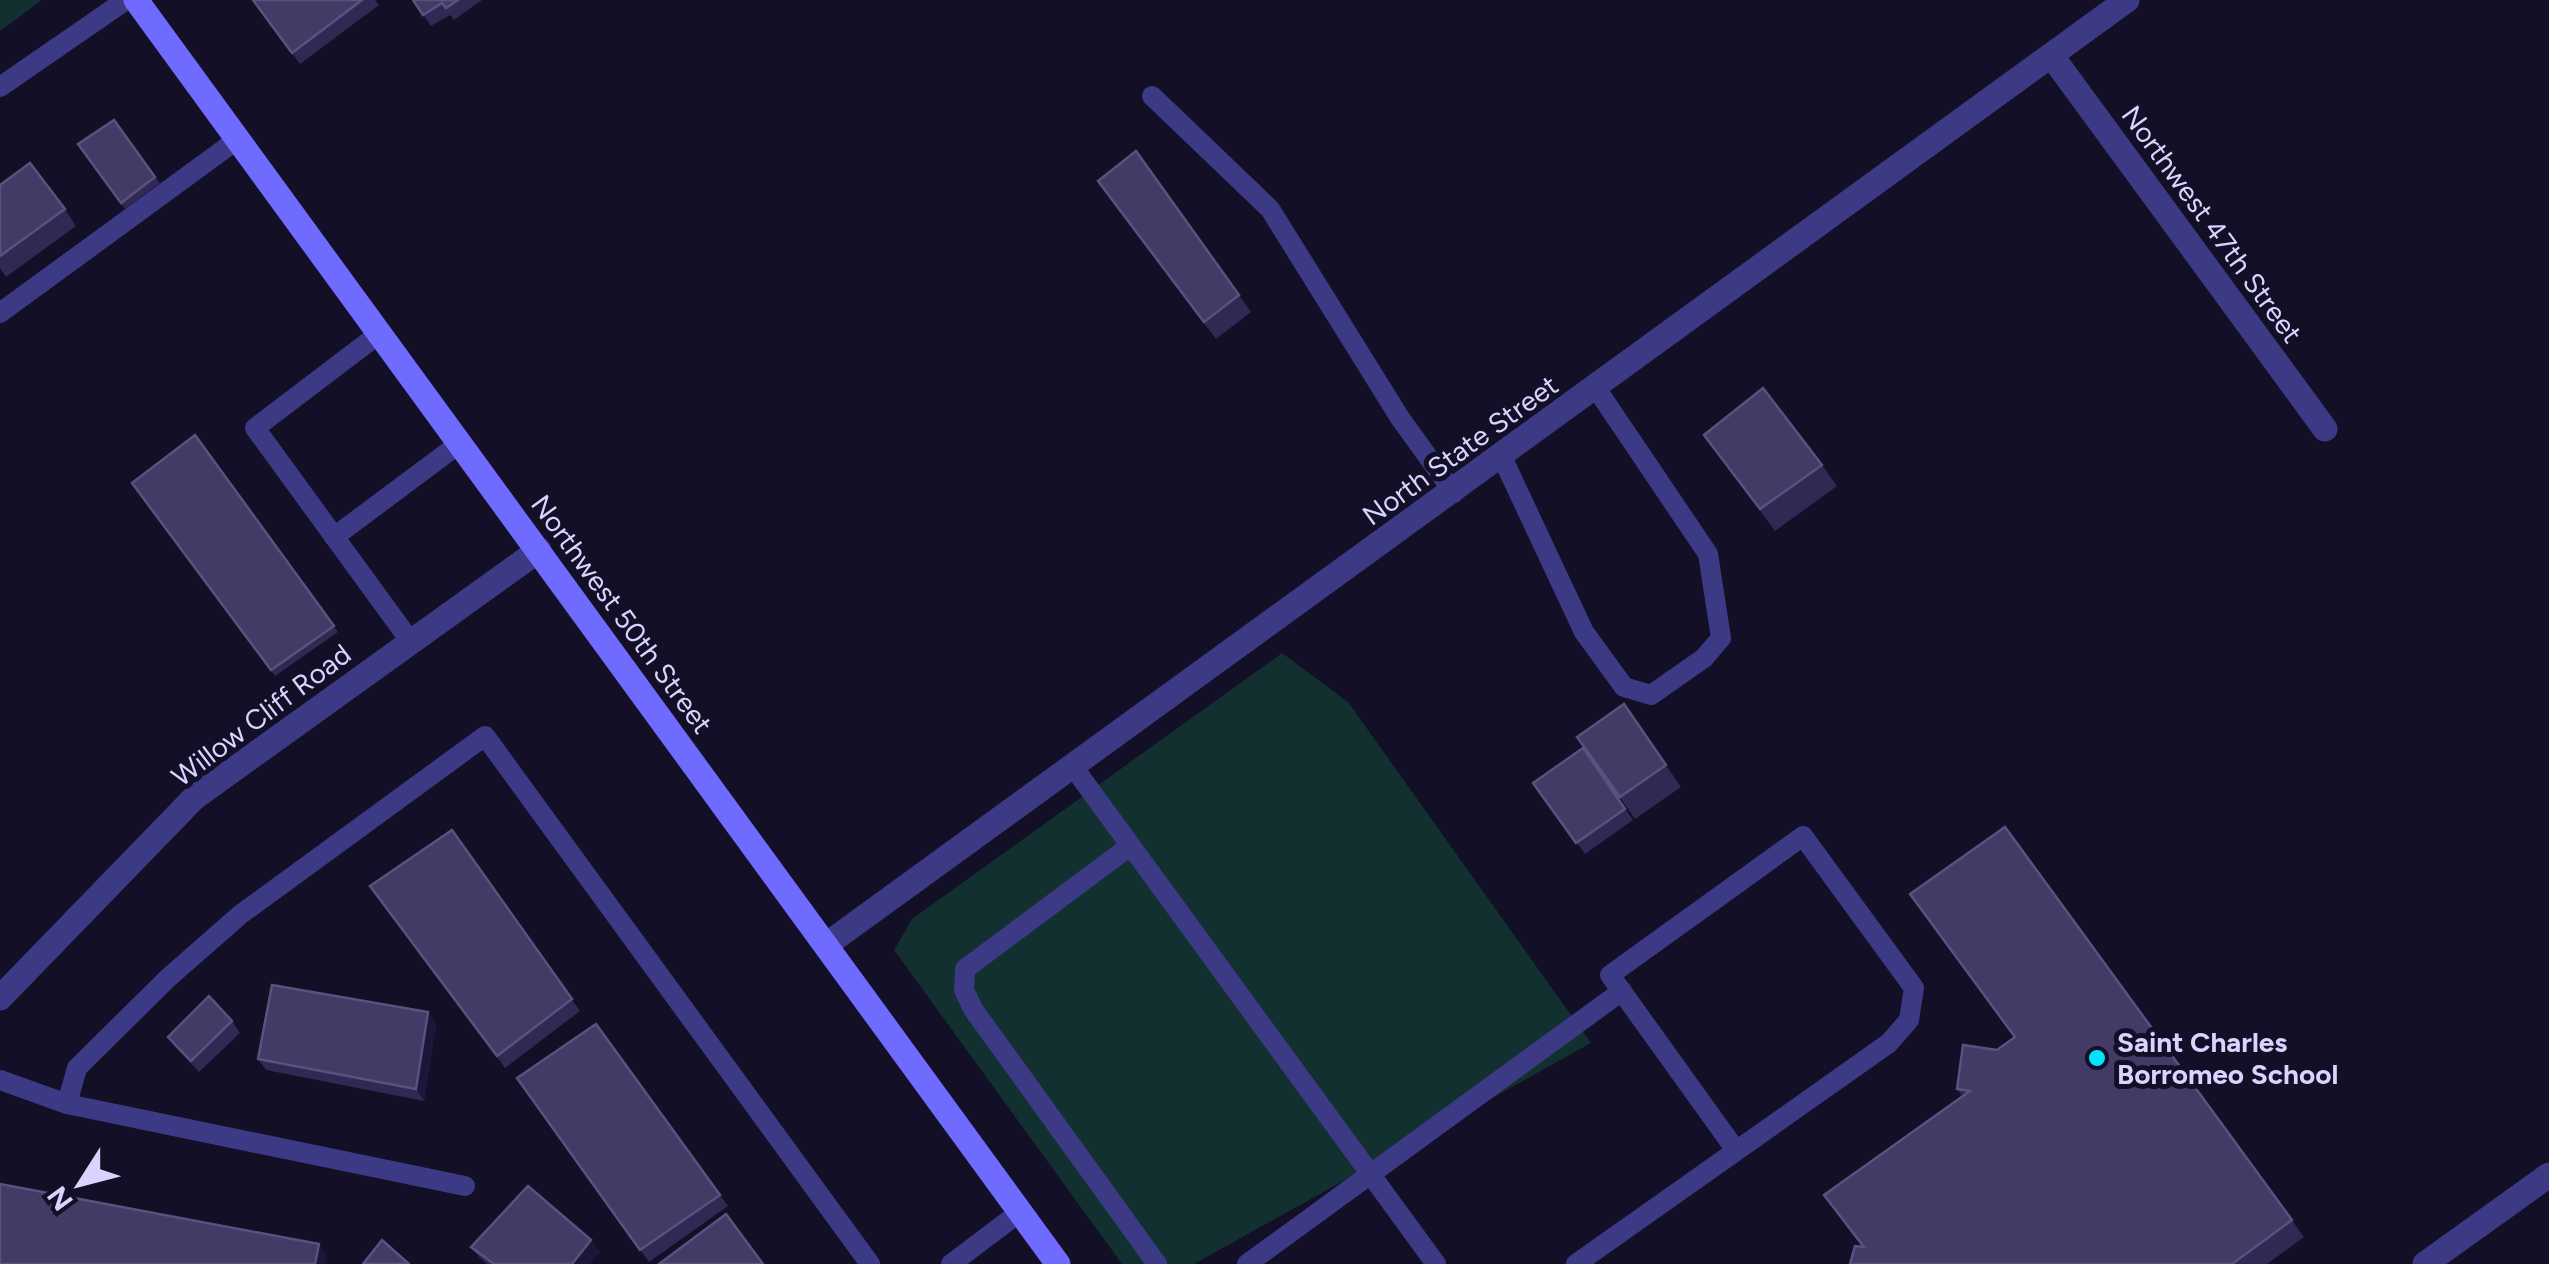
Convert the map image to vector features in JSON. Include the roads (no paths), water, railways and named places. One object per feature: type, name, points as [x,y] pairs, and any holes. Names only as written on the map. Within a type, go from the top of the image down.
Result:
[{"type":"main road","name":"Northwest 50th Street","points":[[136,0],[1058,1264]]},
{"type":"street","name":"North State Street","points":[[826,945],[2127,0]]},
{"type":"street","name":"Northwest 47th Street","points":[[2051,55],[2324,429]]},
{"type":"street","name":"Willow Cliff Road","points":[[0,998],[194,798],[540,550]]},
{"type":"street","points":[[2425,1264],[2549,1175]]},
{"type":"lane","points":[[0,86],[126,0]]},
{"type":"lane","points":[[1152,96],[1270,209],[1400,418],[1454,492]]},
{"type":"lane","points":[[0,313],[238,139]]},
{"type":"lane","points":[[380,334],[255,428],[411,642]]},
{"type":"lane","points":[[1502,456],[1584,632],[1624,687],[1651,695],[1704,658],[1721,638],[1708,554],[1596,388]]},
{"type":"lane","points":[[334,537],[460,443]]},
{"type":"lane","points":[[67,1104],[77,1068],[168,978],[241,914],[484,736],[870,1264]]},
{"type":"lane","points":[[1074,768],[1436,1264]]},
{"type":"lane","points":[[1576,1264],[1890,1043],[1908,1020],[1914,988],[1803,836],[1610,976],[1735,1149]]},
{"type":"lane","points":[[1130,846],[964,969],[964,990],[1157,1264]]},
{"type":"lane","points":[[1247,1264],[1622,991]]},
{"type":"lane","points":[[0,1080],[67,1104],[464,1186]]},
{"type":"lane","points":[[951,1264],[1020,1212]]},
{"type":"place","name":"Saint Charles Borromeo School","points":[[2097,1058]]}]
